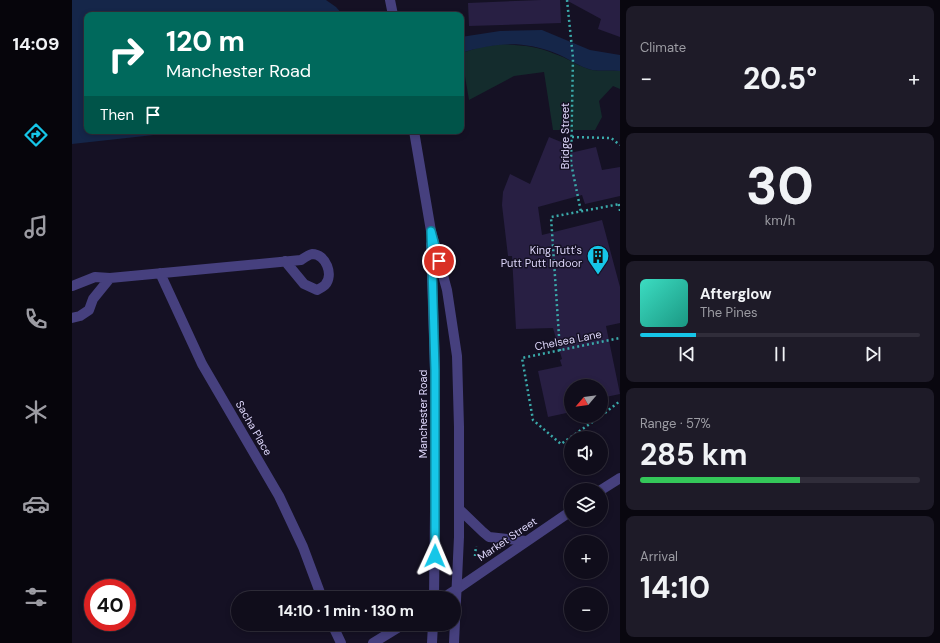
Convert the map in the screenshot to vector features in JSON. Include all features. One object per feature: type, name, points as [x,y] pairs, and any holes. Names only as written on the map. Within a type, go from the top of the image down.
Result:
[{"type":"street","points":[[390,0],[392,12]]},
{"type":"street","name":"Manchester Road","points":[[415,134],[431,231],[447,290],[457,356],[459,509],[454,643]]},
{"type":"street","name":"Manchester Road","points":[[431,231],[435,378],[436,511],[434,591]]},
{"type":"street","points":[[72,286],[95,277],[110,278],[285,261],[301,260],[311,254],[320,256],[328,265],[330,275],[325,285],[317,290],[304,284],[285,261]]},
{"type":"street","name":"Sacha Place","points":[[160,273],[202,364],[279,496],[303,546],[319,591]]},
{"type":"street","points":[[72,318],[80,316],[89,310],[93,299],[110,278]]},
{"type":"street","points":[[608,486],[620,478]]},
{"type":"street","points":[[459,509],[490,537],[526,541]]},
{"type":"street","name":"Market Street","points":[[454,591],[564,516]]},
{"type":"street","points":[[335,631],[341,643]]},
{"type":"street","points":[[373,643],[393,631]]},
{"type":"street","points":[[432,643],[433,631]]},
{"type":"path","name":"Bridge Street","points":[[567,0],[573,58],[571,163],[581,212]]},
{"type":"path","points":[[572,137],[611,138],[620,145]]},
{"type":"path","points":[[560,350],[551,217],[619,204],[620,211]]},
{"type":"path","name":"Chelsea Lane","points":[[591,423],[560,444],[533,420],[522,358],[620,338]]},
{"type":"path","points":[[608,410],[620,401]]},
{"type":"path","points":[[475,556],[476,546]]},
{"type":"green space","points":[[501,44],[522,45],[542,49],[592,70],[620,71],[620,89],[613,86],[599,101],[602,117],[595,130],[553,130],[544,72],[514,76],[469,100],[464,71],[464,52],[481,47]]},
{"type":"water","points":[[72,0],[326,0],[340,12],[84,12],[84,134],[163,134],[72,144]]},
{"type":"water","points":[[542,30],[590,50],[620,55],[620,71],[592,70],[555,53],[531,46],[508,44],[497,45],[464,52],[464,37],[500,31]]},
{"type":"building","points":[[560,0],[561,23],[469,26],[468,3]]},
{"type":"building","points":[[566,0],[620,0],[620,37],[598,29],[601,19]]},
{"type":"building","points":[[549,137],[566,144],[566,154],[596,147],[602,170],[620,167],[620,196],[585,204],[582,195],[538,207],[542,235],[602,220],[620,287],[620,323],[606,326],[620,394],[608,397],[608,379],[564,379],[564,414],[548,417],[538,371],[562,366],[560,360],[562,359],[553,328],[516,329],[512,256],[508,256],[502,205],[503,192],[510,174],[530,184]]},
{"type":"place","name":"King Tutt's Putt Putt Indoor","points":[[598,276]]},
{"type":"route","points":[[435,556],[435,370],[431,231],[439,261]]}]
